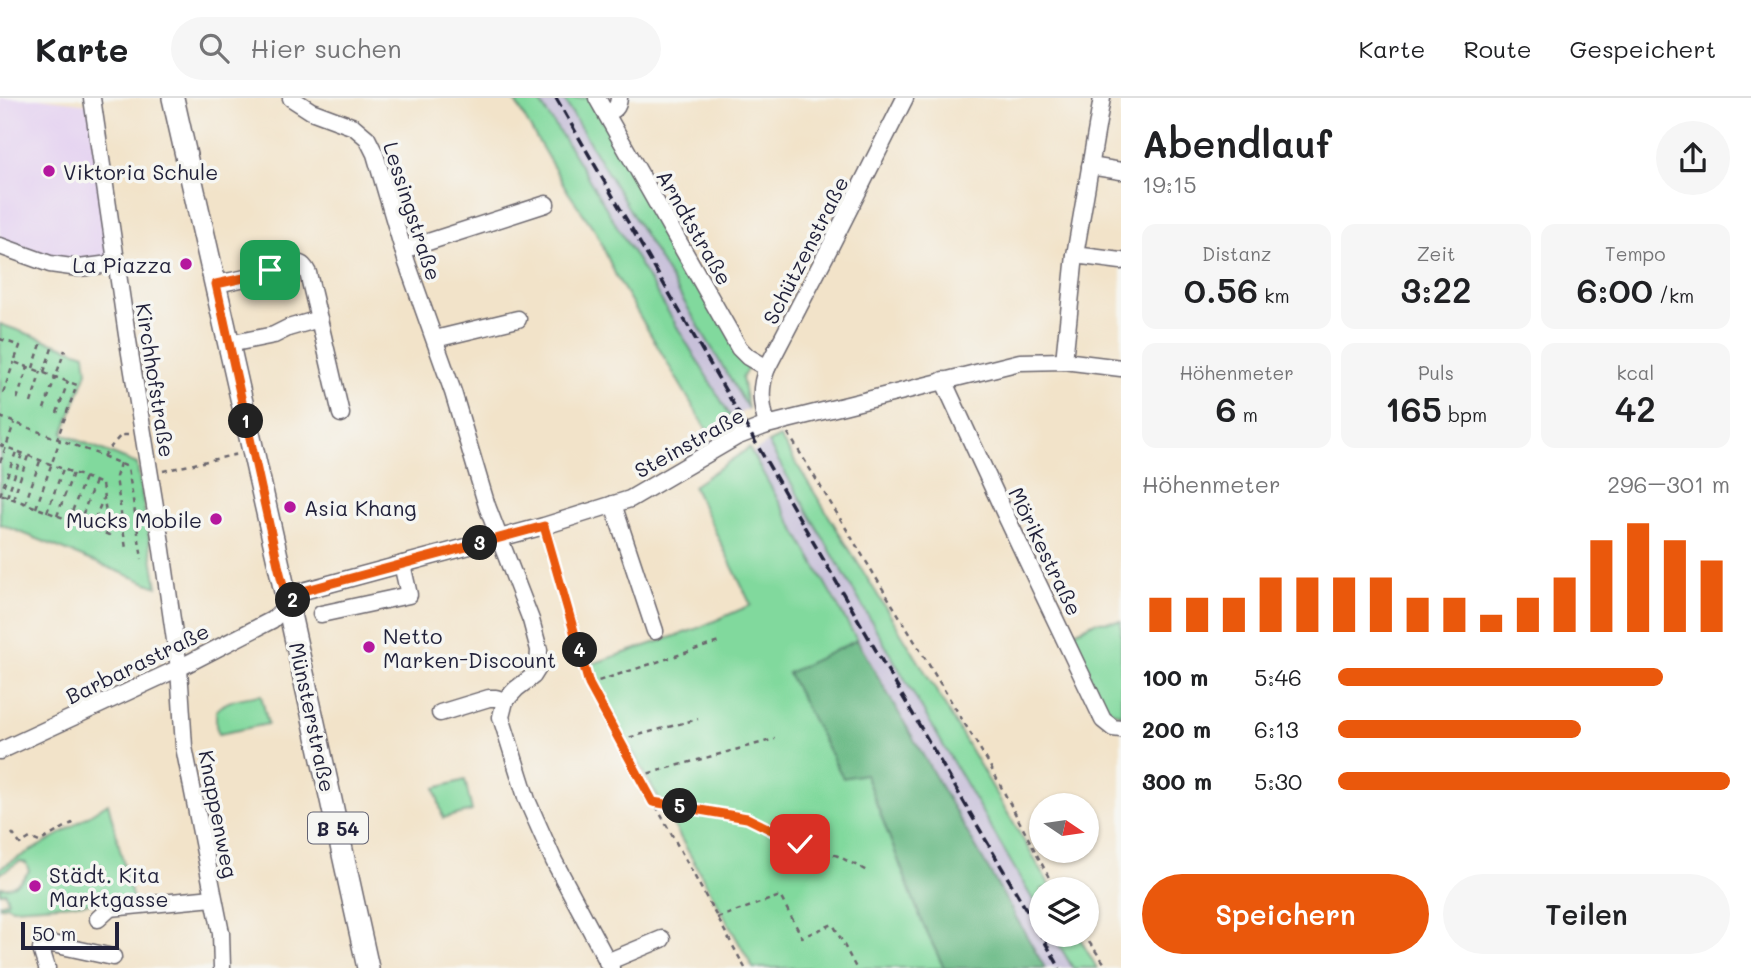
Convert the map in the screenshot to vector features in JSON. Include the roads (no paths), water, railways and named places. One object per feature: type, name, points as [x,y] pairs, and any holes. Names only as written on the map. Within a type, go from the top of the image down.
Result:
[{"type":"main road","name":"Münsterstraße","points":[[173,98],[368,968]]},
{"type":"street","name":"Kirchhofstraße","points":[[92,98],[179,668]]},
{"type":"street","name":"Lessingstraße","points":[[290,98],[311,111],[354,127],[367,138],[375,154],[403,250],[435,339],[498,538],[531,620],[539,650],[538,668],[533,676],[505,701]]},
{"type":"street","name":"Arndtstraße","points":[[597,98],[739,348],[767,368]]},
{"type":"street","points":[[606,113],[618,106],[619,98]]},
{"type":"street","name":"Schützenstraße","points":[[774,423],[760,393],[762,379],[905,98]]},
{"type":"street","points":[[1064,361],[1075,255],[1102,98]]},
{"type":"street","points":[[1090,166],[1121,171]]},
{"type":"street","points":[[403,250],[546,204]]},
{"type":"street","points":[[0,246],[50,264],[79,268],[117,263]]},
{"type":"street","points":[[1075,255],[1121,261]]},
{"type":"street","points":[[216,284],[258,275],[292,262],[306,268],[341,414]]},
{"type":"street","points":[[229,344],[274,335],[319,319]]},
{"type":"street","points":[[435,339],[518,319]]},
{"type":"street","name":"Steinstraße","points":[[288,605],[303,591],[544,526],[630,499],[736,437],[774,423],[1020,362],[1064,361],[1121,368]]},
{"type":"street","name":"Mörikestraße","points":[[943,380],[1103,720],[1113,728],[1121,729]]},
{"type":"street","points":[[613,504],[655,631]]},
{"type":"street","points":[[321,614],[409,595],[402,564]]},
{"type":"street","name":"Barbarastraße","points":[[0,751],[179,668],[272,620],[288,605]]},
{"type":"street","name":"Knappenweg","points":[[179,668],[184,747],[221,933],[222,968]]},
{"type":"street","points":[[440,713],[489,698],[505,701],[501,717],[527,800],[554,861],[609,965],[662,939]]},
{"type":"street","points":[[98,919],[110,908],[213,898]]},
{"type":"street","points":[[47,968],[41,949],[48,943],[113,957]]},
{"type":"railway","points":[[556,98],[1060,968]]},
{"type":"place","name":"Viktoria Schule","points":[[49,171]]},
{"type":"place","name":"La Piazza","points":[[186,264]]},
{"type":"place","name":"Asia Khang","points":[[290,507]]},
{"type":"place","name":"Mucks Mobile","points":[[216,519]]},
{"type":"place","name":"Netto Marken-Discount","points":[[369,647]]},
{"type":"place","name":"Städt. Kita Marktgasse","points":[[35,886]]}]
